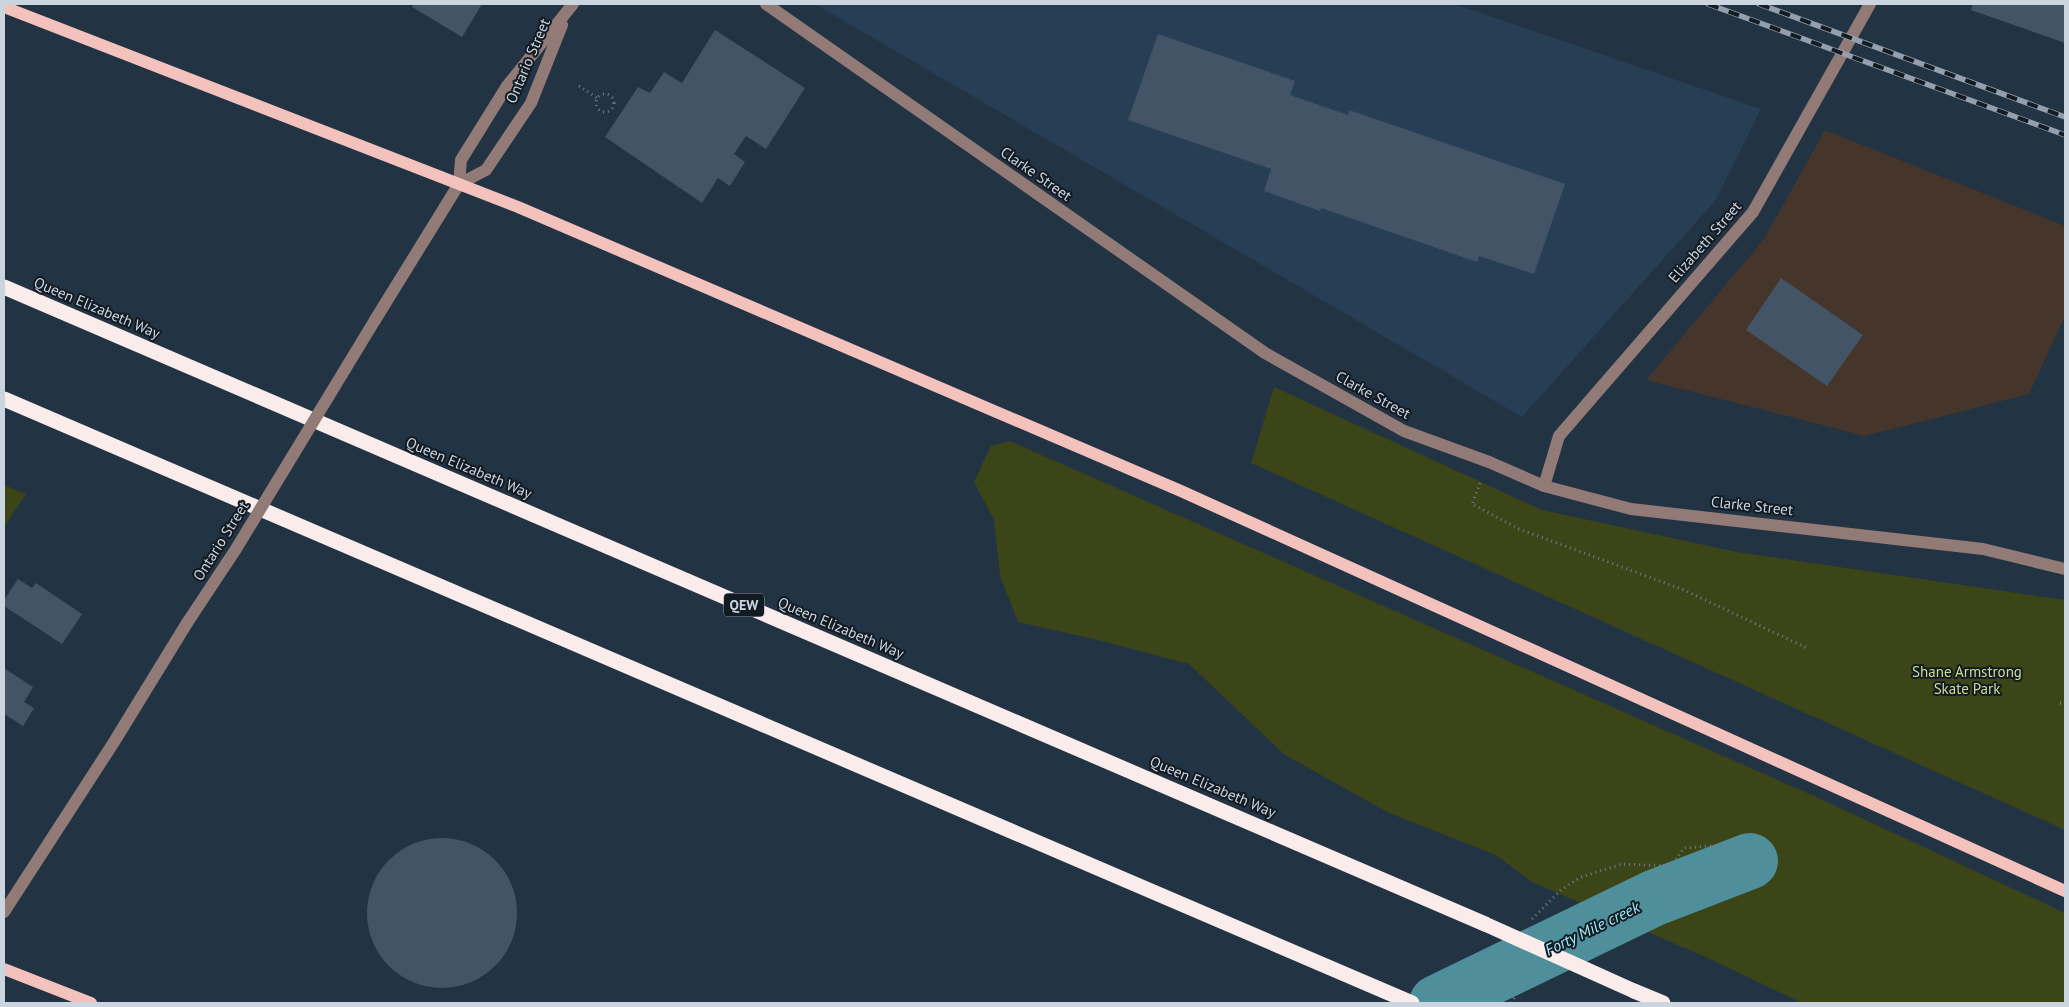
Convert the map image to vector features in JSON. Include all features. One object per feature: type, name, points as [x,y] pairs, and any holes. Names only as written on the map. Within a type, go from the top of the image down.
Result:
[{"type":"highway","name":"Queen Elizabeth Way","points":[[4,287],[1485,924],[1664,1003]]},
{"type":"highway","points":[[4,399],[1412,1003]]},
{"type":"main road","points":[[4,7],[459,184],[1180,491],[2065,891]]},
{"type":"main road","points":[[4,969],[91,1003]]},
{"type":"street","name":"Clarke Street","points":[[766,4],[1265,353],[1404,431],[1489,462],[1544,486],[1631,509],[1983,549],[2065,569]]},
{"type":"street","name":"Elizabeth Street","points":[[1544,486],[1559,436],[1753,212],[1870,4]]},
{"type":"street","name":"Ontario Street","points":[[4,912],[236,549],[459,184],[461,160],[508,86],[569,9]]},
{"type":"street","name":"Ontario Street","points":[[459,184],[486,170],[530,103],[569,9]]},
{"type":"path","points":[[579,86],[597,98]]},
{"type":"path","points":[[605,93],[611,95],[614,104],[612,109],[607,112],[599,111],[596,103],[597,98],[605,93]]},
{"type":"path","points":[[1489,462],[1472,504],[1519,529],[1684,590],[1809,649]]},
{"type":"path","points":[[2060,703],[2065,704]]},
{"type":"path","points":[[1527,924],[1561,890],[1581,877],[1622,864],[1671,866],[1684,848],[1734,844]]},
{"type":"path","points":[[1511,1003],[1534,963]]},
{"type":"shaded area","points":[[815,4],[1455,4],[1761,109],[1716,200],[1522,417]]},
{"type":"shaded area","points":[[1825,130],[2065,226],[2065,316],[2029,394],[1865,436],[1646,380],[1764,239]]},
{"type":"green space","name":"Shane Armstrong Skate Park","points":[[1274,387],[1542,510],[1737,552],[2065,600],[2065,830],[1251,463]]},
{"type":"green space","points":[[1010,441],[1825,801],[2065,913],[2065,1003],[1802,1003],[1708,958],[1532,882],[1496,855],[1389,813],[1285,755],[1189,664],[1098,640],[1018,622],[1000,576],[994,520],[974,482],[991,446]]},
{"type":"green space","points":[[4,485],[26,494],[4,527]]},
{"type":"building","points":[[414,4],[482,4],[462,37],[412,7]]},
{"type":"building","points":[[1973,4],[2065,4],[2065,43],[1971,10]]},
{"type":"building","points":[[715,30],[805,88],[766,149],[746,136],[734,154],[745,162],[730,186],[718,178],[702,203],[605,137],[638,87],[650,93],[664,72],[682,83]]},
{"type":"building","points":[[1158,34],[1295,81],[1290,95],[1348,115],[1349,110],[1565,184],[1534,274],[1479,256],[1477,262],[1321,208],[1320,211],[1264,191],[1271,169],[1128,120]]},
{"type":"building","points":[[1781,278],[1863,335],[1827,386],[1746,330]]},
{"type":"building","points":[[18,579],[32,588],[36,583],[82,614],[62,644],[4,606],[4,600]]},
{"type":"building","points":[[4,668],[33,687],[24,702],[34,708],[23,726],[4,714]]},
{"type":"building","points":[[442,838],[471,844],[495,860],[511,884],[517,913],[511,942],[495,966],[471,982],[442,988],[413,982],[389,966],[373,942],[367,913],[373,884],[389,860],[413,844]]},
{"type":"waterway","name":"Forty Mile creek","points":[[1437,1003],[1654,898],[1750,861]]},
{"type":"railway","points":[[1708,4],[2065,135]]},
{"type":"railway","points":[[1759,4],[2065,117]]}]
